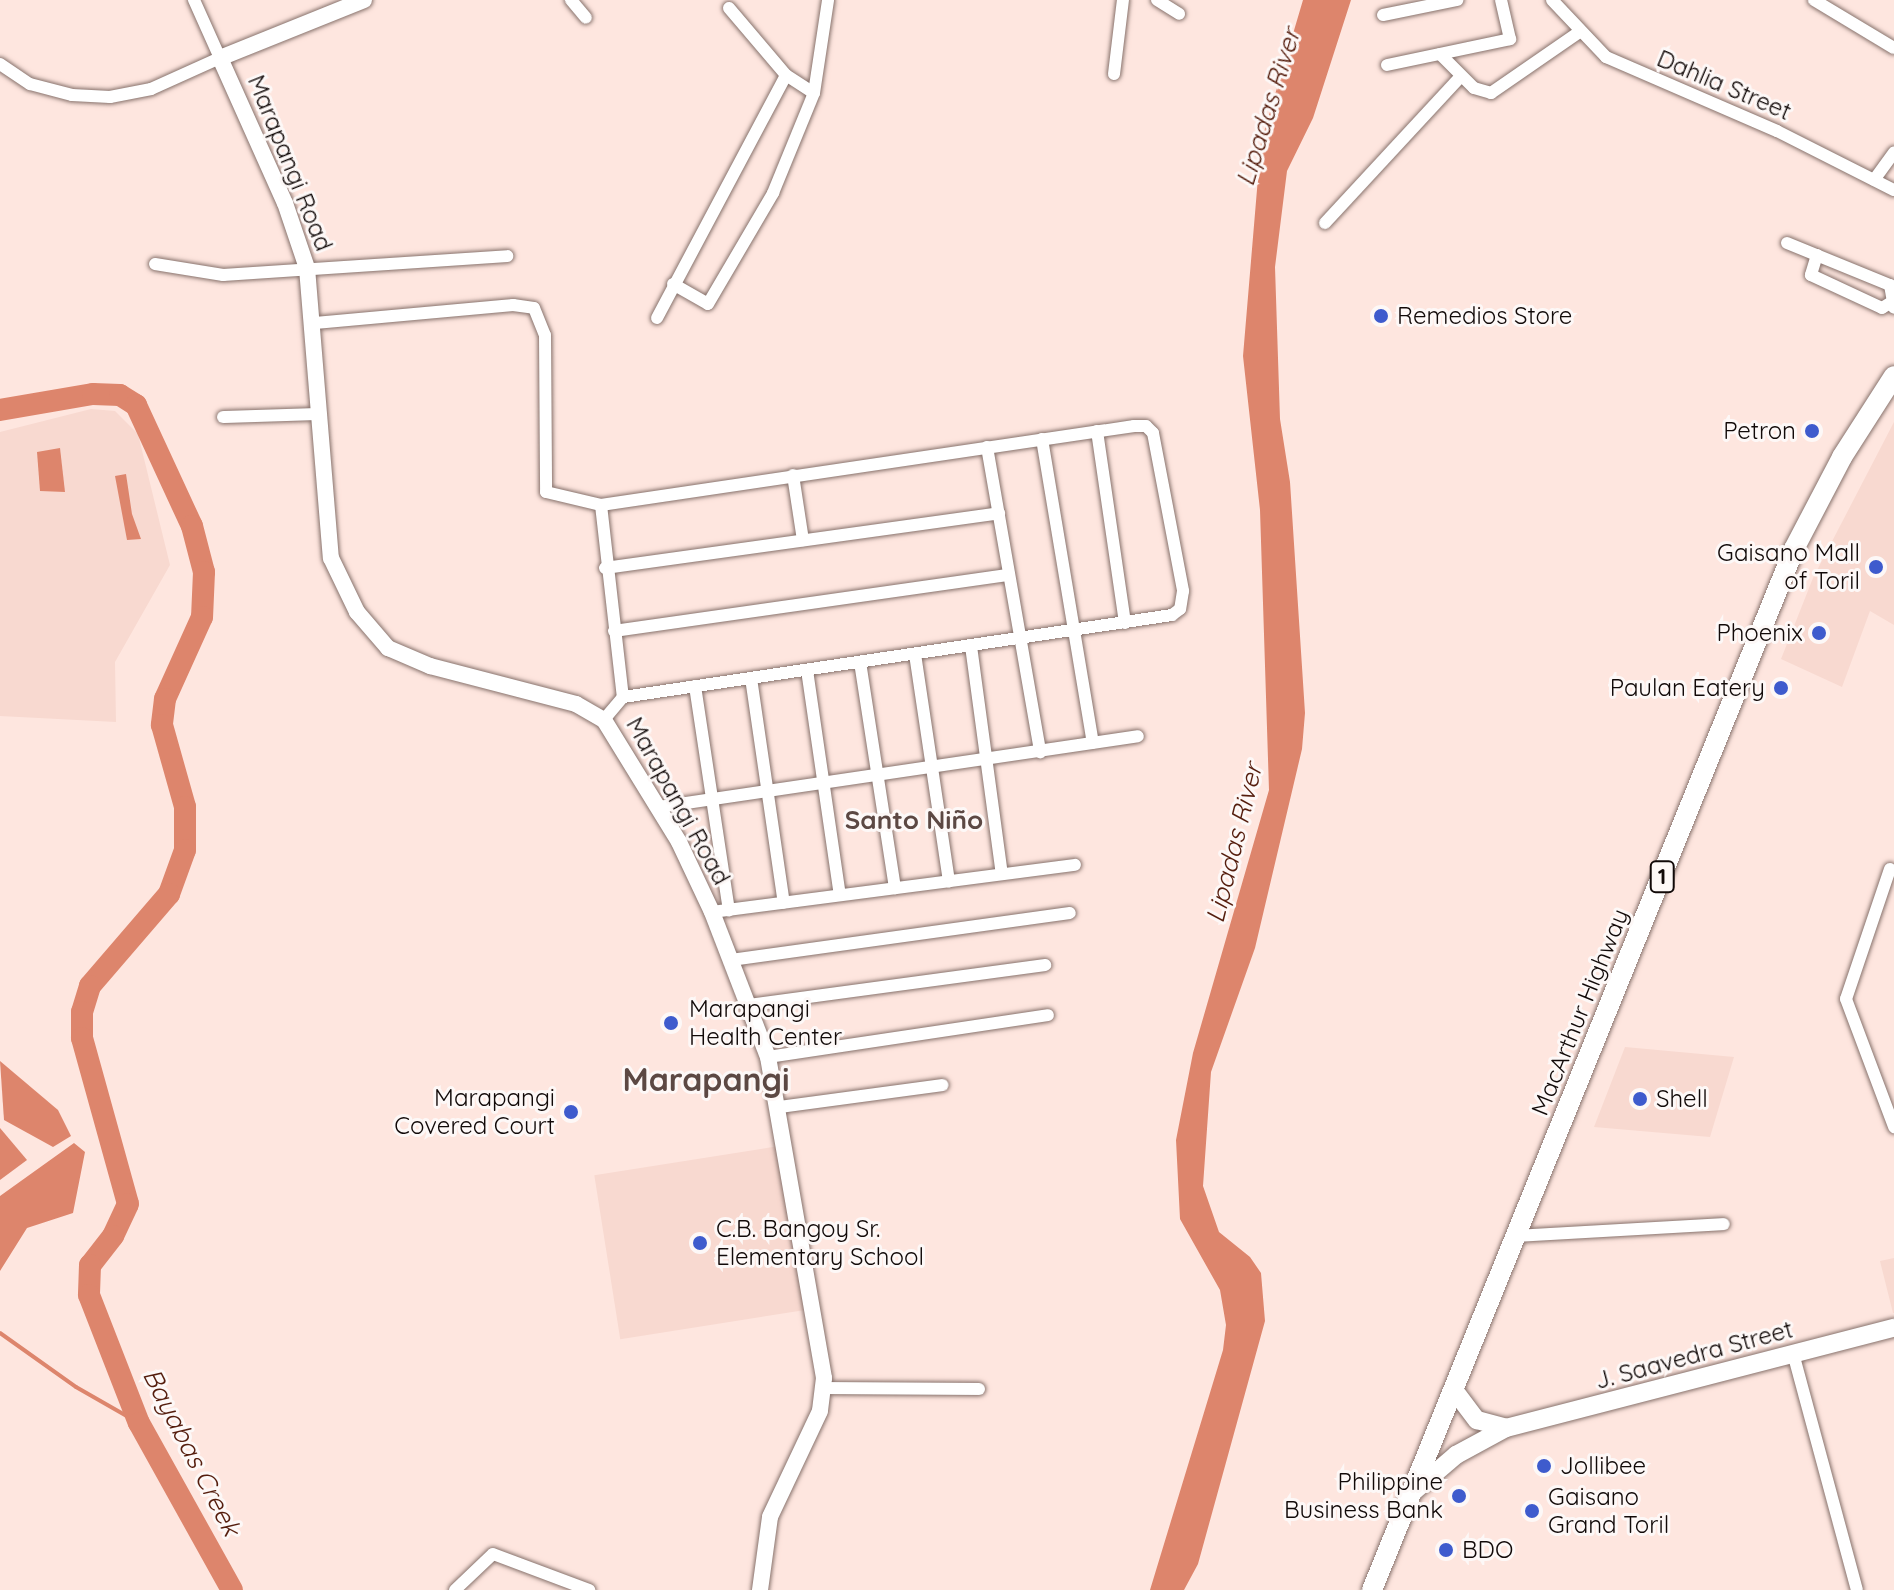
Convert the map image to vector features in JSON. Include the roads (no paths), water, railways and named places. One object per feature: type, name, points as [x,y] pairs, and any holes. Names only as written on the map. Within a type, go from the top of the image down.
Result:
[{"type":"highway","name":"MacArthur Highway","points":[[1372,1590],[1794,549],[1842,457],[1893,379]]},
{"type":"main road","name":"J. Saavedra Street","points":[[1413,1492],[1456,1455],[1506,1428],[1894,1328]]},
{"type":"main road","points":[[1454,1390],[1477,1420],[1506,1428]]},
{"type":"street","points":[[194,0],[220,58]]},
{"type":"street","points":[[0,64],[54,92],[110,97],[151,89],[364,0]]},
{"type":"street","points":[[571,0],[586,18]]},
{"type":"street","points":[[673,284],[708,304],[773,193],[814,93],[828,0]]},
{"type":"street","points":[[1114,74],[1123,0]]},
{"type":"street","points":[[1157,0],[1179,14]]},
{"type":"street","points":[[1383,15],[1457,0]]},
{"type":"street","points":[[1387,65],[1510,39],[1501,0]]},
{"type":"street","name":"Dahlia Street","points":[[1552,0],[1578,33],[1624,66],[1777,131],[1894,190]]},
{"type":"street","points":[[1814,0],[1894,48]]},
{"type":"street","points":[[729,8],[786,75],[814,93]]},
{"type":"street","points":[[1440,54],[1482,92],[1499,91],[1578,33]]},
{"type":"street","name":"Marapangi Road","points":[[220,58],[285,203],[307,268],[315,323],[331,558],[343,589],[373,634],[404,658],[576,704],[604,720],[659,807],[712,912],[768,1057],[780,1107],[825,1388],[816,1420],[770,1517],[760,1590]]},
{"type":"street","points":[[657,318],[786,75]]},
{"type":"street","points":[[1325,223],[1461,76]]},
{"type":"street","points":[[1874,180],[1894,152]]},
{"type":"street","points":[[1787,243],[1817,255],[1890,285],[1892,305],[1882,308],[1811,275],[1817,255]]},
{"type":"street","points":[[155,264],[204,275],[507,256]]},
{"type":"street","points":[[315,323],[513,305],[534,308],[545,335],[546,492],[601,505],[1140,425],[1153,433],[1183,591],[1180,609],[1172,615],[623,697],[604,720]]},
{"type":"street","points":[[223,417],[319,414]]},
{"type":"street","points":[[1097,431],[1125,623]]},
{"type":"street","points":[[1042,439],[1093,743]]},
{"type":"street","points":[[987,447],[1040,752]]},
{"type":"street","points":[[793,475],[803,540]]},
{"type":"street","points":[[601,505],[605,568],[623,697]]},
{"type":"street","points":[[605,568],[999,513]]},
{"type":"street","points":[[614,631],[1009,575]]},
{"type":"street","points":[[971,646],[1002,874]]},
{"type":"street","points":[[915,654],[949,881]]},
{"type":"street","points":[[860,662],[895,888]]},
{"type":"street","points":[[807,670],[840,895]]},
{"type":"street","points":[[751,678],[784,903]]},
{"type":"street","points":[[695,686],[729,910]]},
{"type":"street","points":[[659,807],[1138,736]]},
{"type":"street","points":[[712,912],[1075,865]]},
{"type":"street","points":[[1890,869],[1846,999],[1894,1127]]},
{"type":"street","points":[[731,960],[1070,913]]},
{"type":"street","points":[[749,1005],[1045,965]]},
{"type":"street","points":[[768,1057],[1048,1015]]},
{"type":"street","points":[[780,1107],[943,1085]]},
{"type":"street","points":[[1517,1236],[1724,1224]]},
{"type":"street","points":[[1793,1353],[1857,1590]]},
{"type":"street","points":[[825,1388],[979,1389]]},
{"type":"street","points":[[455,1590],[493,1554],[589,1590]]},
{"type":"waterway","name":"Bayabas Creek","points":[[0,410],[93,394],[120,395],[136,405],[192,526],[204,572],[202,617],[165,699],[162,725],[185,807],[185,850],[169,894],[90,986],[82,1012],[82,1038],[128,1204],[113,1236],[90,1265],[89,1295],[139,1423],[232,1590]]},
{"type":"waterway","points":[[0,1333],[76,1387],[139,1423]]},
{"type":"place","name":"Remedios Store","points":[[1381,316]]},
{"type":"place","name":"Petron","points":[[1812,431]]},
{"type":"place","name":"Gaisano Mall of Toril","points":[[1876,567]]},
{"type":"place","name":"Phoenix","points":[[1819,633]]},
{"type":"place","name":"Paulan Eatery","points":[[1781,688]]},
{"type":"place","name":"Marapangi Health Center","points":[[671,1023]]},
{"type":"place","name":"Shell","points":[[1640,1099]]},
{"type":"place","name":"Marapangi Covered Court","points":[[571,1112]]},
{"type":"place","name":"C.B. Bangoy Sr. Elementary School","points":[[700,1243]]},
{"type":"place","name":"Jollibee","points":[[1544,1466]]},
{"type":"place","name":"Philippine Business Bank","points":[[1459,1496]]},
{"type":"place","name":"Gaisano Grand Toril","points":[[1532,1511]]},
{"type":"place","name":"BDO","points":[[1446,1550]]},
{"type":"district","name":"Santo Niño","points":[[914,820]]},
{"type":"district","name":"Marapangi","points":[[706,1079]]},
{"type":"water label","name":"Lipadas River","points":[[1268,107]]},
{"type":"water label","name":"Lipadas River","points":[[1234,843]]}]
